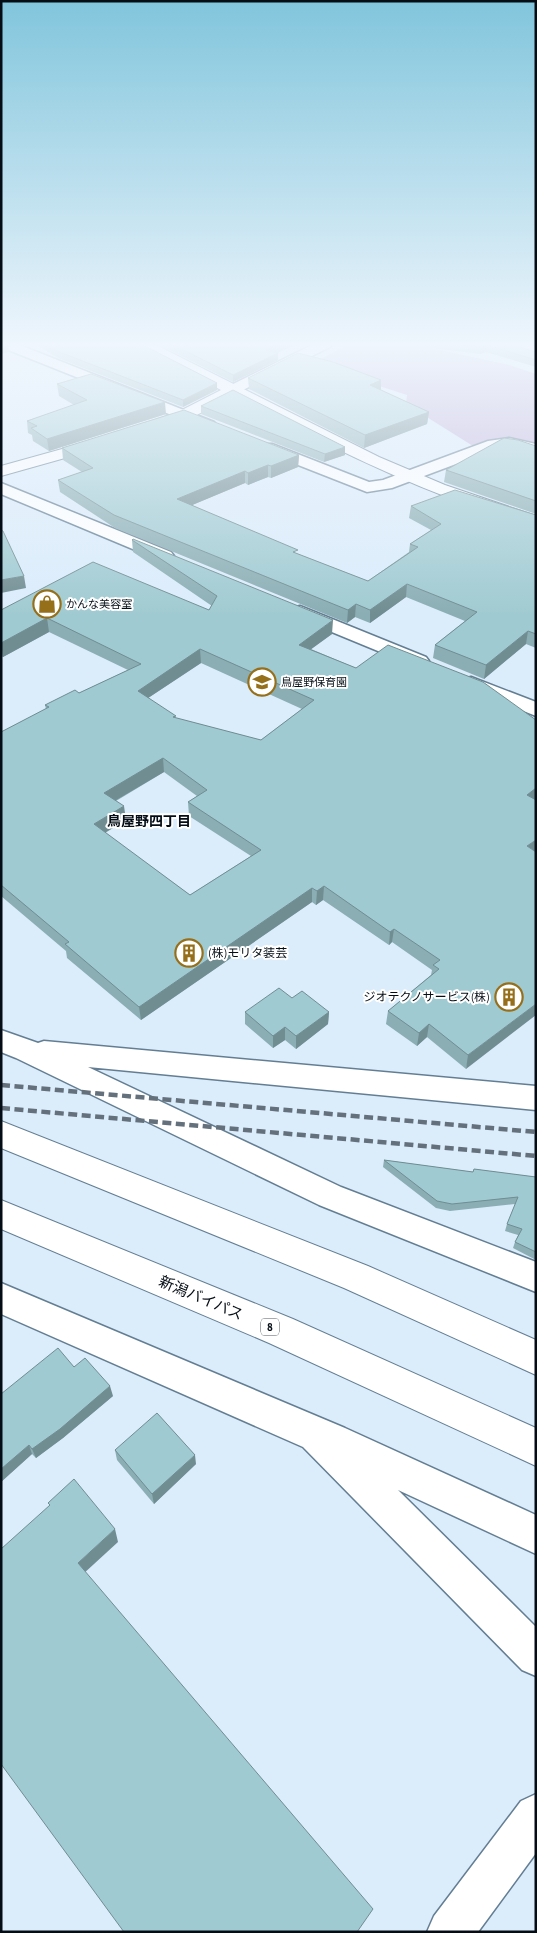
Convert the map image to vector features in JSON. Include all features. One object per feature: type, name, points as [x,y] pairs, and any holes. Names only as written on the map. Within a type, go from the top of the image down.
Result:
[{"type":"main road","points":[[318,434],[409,477],[536,522]]},
{"type":"main road","points":[[1,472],[110,440]]},
{"type":"main road","points":[[1,1134],[356,1276],[536,1358]]},
{"type":"main road","name":"新潟バイパス","points":[[1,1214],[281,1331],[536,1447]]},
{"type":"street","points":[[248,440],[367,487],[386,485],[494,444],[509,443],[536,449]]},
{"type":"street","points":[[1,488],[186,565]]},
{"type":"street","points":[[287,607],[434,668]]},
{"type":"street","points":[[453,675],[536,710]]},
{"type":"street","points":[[14,1046],[536,1098]]},
{"type":"street","points":[[14,1046],[330,1196],[536,1277]]},
{"type":"street","points":[[1,1298],[316,1434],[536,1535]]},
{"type":"street","points":[[316,1434],[536,1656]]},
{"type":"street","points":[[450,1932],[536,1816]]},
{"type":"shaded area","points":[[454,434],[536,434],[536,444],[504,440],[489,441],[473,446]]},
{"type":"building","points":[[40,434],[62,434],[47,439]]},
{"type":"building","points":[[106,434],[246,434],[299,455],[248,473],[245,471],[177,499],[298,550],[293,552],[368,581],[418,547],[410,544],[441,524],[411,506],[455,490],[536,515],[536,634],[528,631],[486,665],[435,645],[477,612],[407,584],[370,610],[356,604],[348,610],[114,515],[58,480],[93,468],[62,448]]},
{"type":"building","points":[[274,434],[320,434],[345,447],[325,454]]},
{"type":"building","points":[[504,438],[536,446],[536,501],[446,470]]},
{"type":"building","points":[[1,530],[3,531],[24,576],[1,580]]},
{"type":"building","points":[[132,540],[333,620],[299,645],[356,668],[388,645],[483,682],[536,720],[536,788],[527,795],[536,800],[536,840],[527,846],[536,852],[536,1004],[468,1055],[429,1024],[419,1033],[388,1011],[439,969],[433,965],[440,960],[394,929],[390,932],[324,886],[317,891],[312,888],[139,1007],[65,944],[69,942],[1,885],[1,732],[49,707],[45,705],[75,690],[79,693],[141,664],[47,618],[1,643],[1,610],[93,562],[209,610],[217,596]],"holes":[[[200,649],[314,700],[261,740],[173,717],[176,716],[138,691]],[[163,758],[207,790],[188,802],[261,850],[190,895],[94,824],[124,806],[104,793]]]},
{"type":"building","points":[[279,988],[292,998],[302,991],[329,1012],[296,1036],[285,1027],[273,1036],[245,1012]]},
{"type":"building","points":[[384,1160],[473,1172],[474,1169],[536,1177],[536,1252],[515,1242],[522,1229],[507,1224],[518,1197],[452,1204],[437,1201]]},
{"type":"building","points":[[58,1348],[74,1367],[85,1358],[110,1386],[60,1429],[32,1449],[29,1445],[1,1469],[1,1394]]},
{"type":"building","points":[[157,1413],[195,1455],[152,1494],[115,1450]]},
{"type":"building","points":[[74,1479],[115,1529],[78,1563],[373,1909],[357,1932],[124,1932],[1,1764],[1,1549],[50,1505],[48,1503]]},
{"type":"railway","points":[[1,1085],[536,1132]]},
{"type":"railway","points":[[1,1108],[536,1156]]},
{"type":"place","name":"かんな美容室","points":[[47,604]]},
{"type":"place","name":"鳥屋野保育園","points":[[262,682]]},
{"type":"place","name":"(株)モリタ装芸","points":[[189,953]]},
{"type":"place","name":"ジオテクノサービス(株)","points":[[509,997]]},
{"type":"district","name":"鳥屋野四丁目","points":[[149,821]]}]
